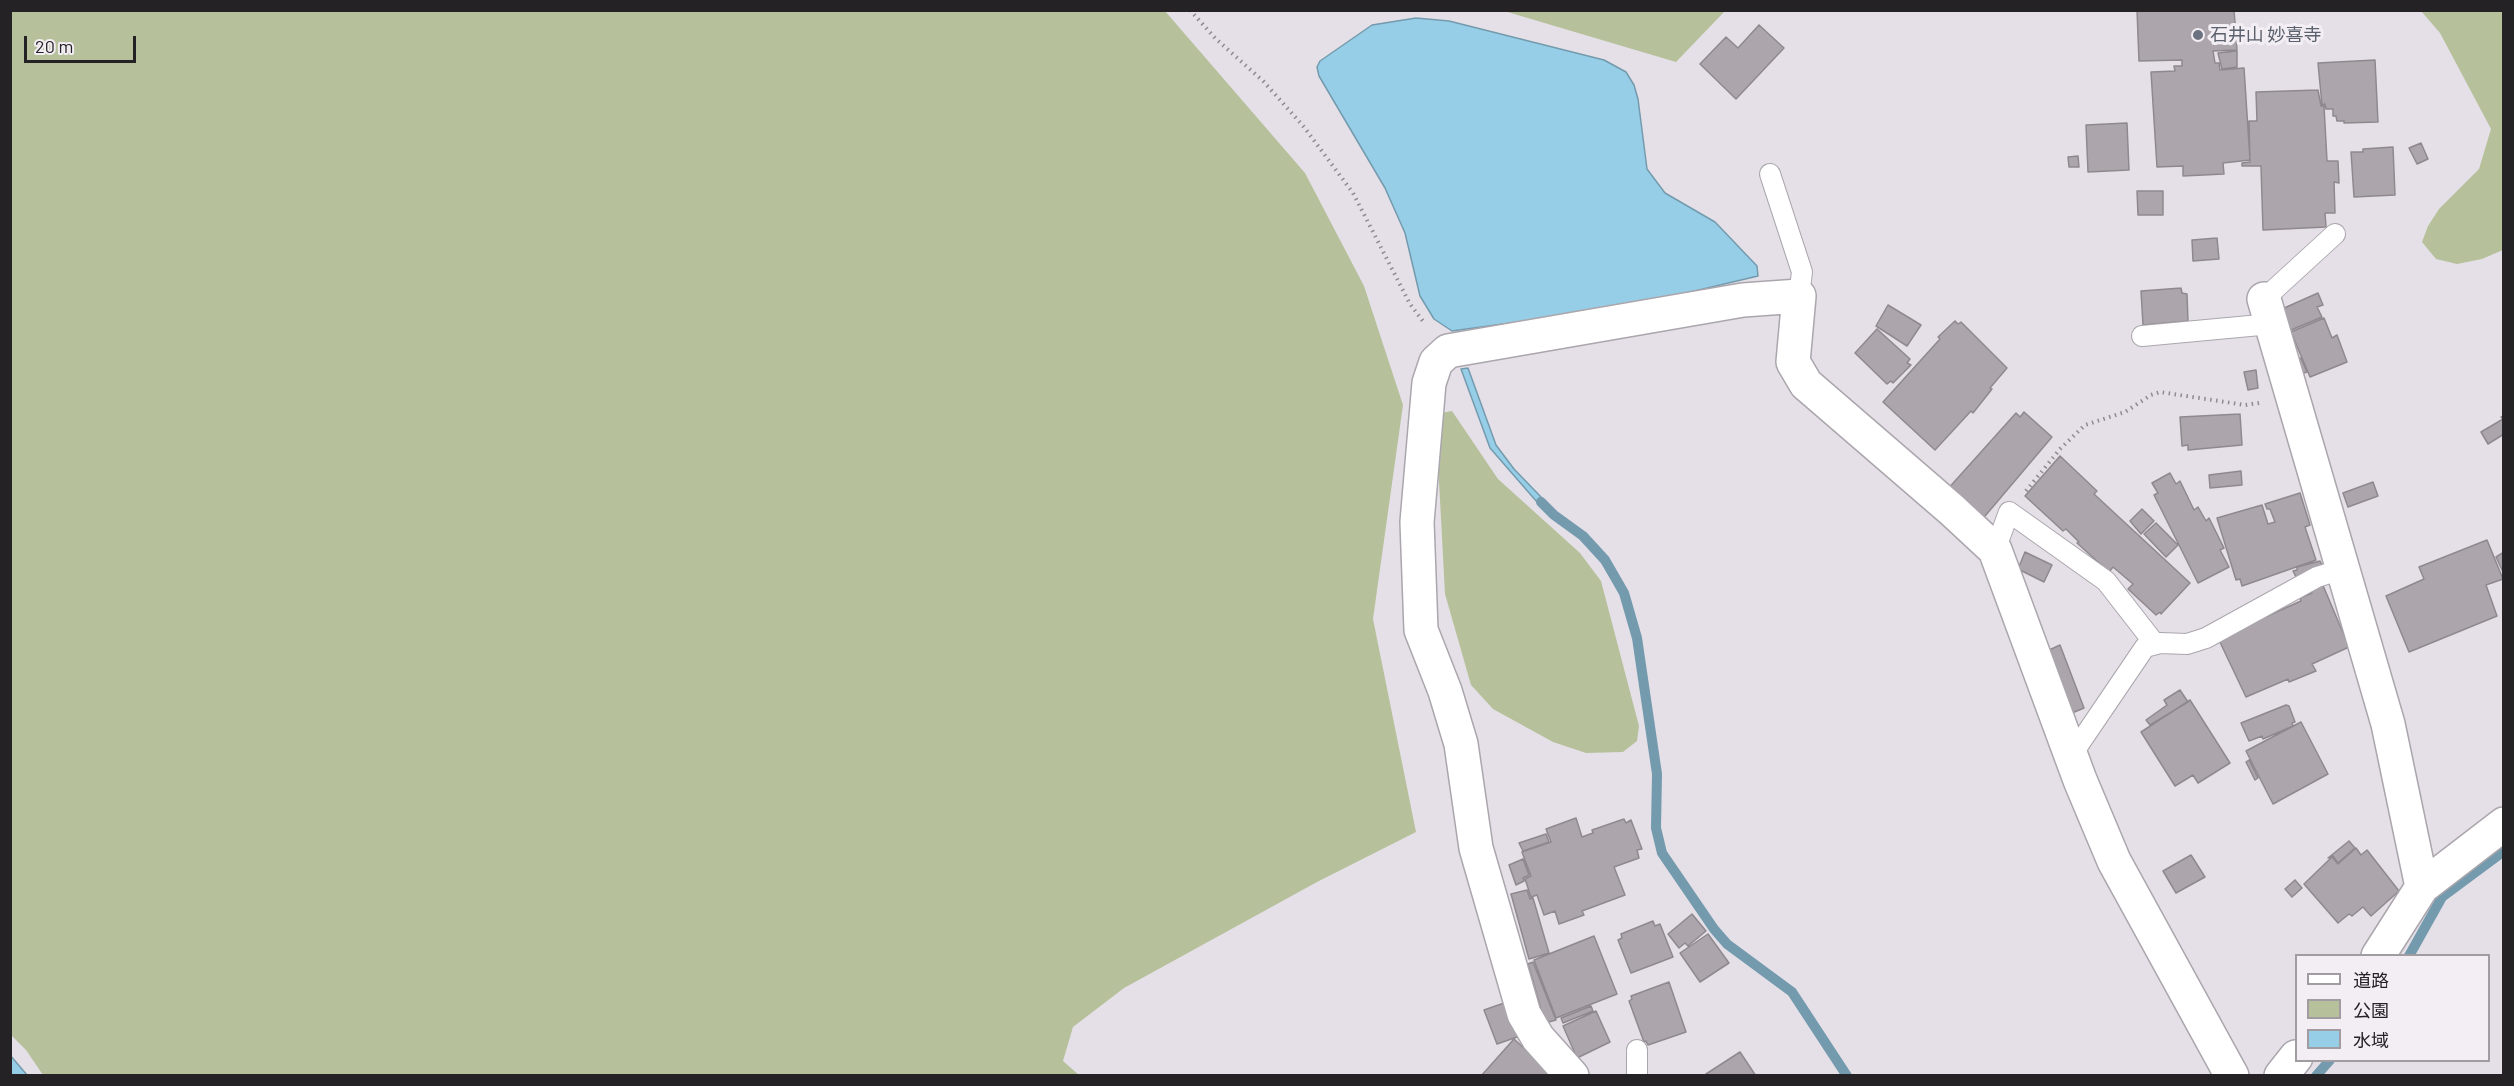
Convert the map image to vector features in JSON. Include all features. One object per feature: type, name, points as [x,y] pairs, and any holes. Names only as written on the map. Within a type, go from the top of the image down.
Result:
[{"type":"street","points":[[1572,1076],[1539,1038],[1524,1014],[1476,848],[1461,744],[1445,691],[1421,630],[1416,522],[1423,435],[1430,383],[1436,362],[1448,351],[1743,300],[1800,296],[1793,362],[1806,384],[1995,550],[2071,756],[2114,861],[2232,1076]]},
{"type":"street","points":[[2268,311],[2388,724],[2422,887]]},
{"type":"street","points":[[2379,954],[2422,887],[2504,824]]},
{"type":"street","points":[[2281,1076],[2295,1058]]},
{"type":"lane","points":[[1770,174],[1802,272],[1800,296]]},
{"type":"lane","points":[[2142,336],[2268,311],[2335,234]]},
{"type":"lane","points":[[1995,550],[2009,512],[2106,581],[2155,644]]},
{"type":"lane","points":[[2071,756],[2145,647],[2155,644],[2187,644],[2206,638],[2317,577],[2343,569]]},
{"type":"lane","points":[[1637,1050],[1637,1076]]},
{"type":"path","points":[[1190,10],[1215,38],[1264,82],[1304,127],[1353,193],[1410,304],[1448,351]]},
{"type":"path","points":[[2009,512],[2060,449],[2085,425],[2125,412],[2151,395],[2160,392],[2245,405],[2293,399]]},
{"type":"green space","points":[[11,10],[1165,11],[1305,173],[1364,286],[1403,405],[1373,619],[1416,832],[1317,882],[1124,988],[1073,1027],[1063,1061],[1079,1075],[43,1075],[26,1050],[10,1034]]},
{"type":"green space","points":[[1504,11],[1725,11],[1676,62]]},
{"type":"green space","points":[[2421,11],[2503,11],[2503,250],[2482,259],[2457,264],[2436,259],[2422,242],[2428,226],[2439,209],[2479,169],[2491,129],[2440,33]]},
{"type":"green space","points":[[1452,411],[1498,479],[1580,553],[1601,581],[1639,726],[1637,741],[1623,752],[1586,753],[1553,742],[1493,709],[1471,685],[1445,594],[1437,444],[1441,413]]},
{"type":"water","points":[[1416,18],[1449,21],[1604,60],[1626,72],[1634,85],[1638,99],[1647,169],[1665,193],[1715,222],[1757,266],[1758,276],[1627,307],[1452,331],[1434,319],[1420,296],[1405,233],[1385,188],[1319,76],[1317,67],[1320,61],[1372,25]]},
{"type":"water","points":[[1468,368],[1496,445],[1514,469],[1542,498],[1551,513],[1537,502],[1490,448],[1461,369]]},
{"type":"water","points":[[10,1055],[27,1075],[11,1075]]},
{"type":"building","points":[[2137,10],[2234,10],[2237,50],[2213,51],[2215,63],[2219,63],[2220,70],[2244,68],[2250,160],[2223,163],[2224,174],[2183,176],[2183,166],[2157,167],[2151,72],[2175,71],[2174,66],[2182,66],[2182,60],[2139,61]]},
{"type":"building","points":[[1759,25],[1784,48],[1736,99],[1700,64],[1726,37],[1738,48]]},
{"type":"building","points":[[2237,51],[2237,67],[2222,69],[2218,53]]},
{"type":"building","points":[[2375,60],[2378,122],[2344,123],[2344,121],[2337,121],[2336,116],[2333,116],[2333,109],[2326,109],[2325,104],[2322,105],[2318,63]]},
{"type":"building","points":[[2318,90],[2321,106],[2324,106],[2327,161],[2338,161],[2339,183],[2334,182],[2335,213],[2325,213],[2326,227],[2263,230],[2261,166],[2242,166],[2242,163],[2250,162],[2249,121],[2257,121],[2256,92]]},
{"type":"building","points":[[2127,123],[2129,170],[2088,172],[2086,125]]},
{"type":"building","points":[[2421,143],[2428,159],[2417,164],[2409,148]]},
{"type":"building","points":[[2393,147],[2395,195],[2354,197],[2351,152]]},
{"type":"building","points":[[2078,156],[2079,167],[2069,167],[2068,157]]},
{"type":"building","points":[[2137,191],[2163,191],[2163,215],[2138,215]]},
{"type":"building","points":[[2217,238],[2219,259],[2193,261],[2192,240]]},
{"type":"building","points":[[2181,288],[2182,293],[2187,294],[2188,321],[2143,325],[2141,291]]},
{"type":"building","points":[[2318,293],[2323,305],[2317,307],[2322,317],[2291,330],[2282,309]]},
{"type":"building","points":[[1888,305],[1921,325],[1907,346],[1876,326]]},
{"type":"building","points":[[2324,318],[2332,338],[2337,335],[2347,362],[2310,377],[2291,332]]},
{"type":"building","points":[[1955,321],[1958,324],[1961,322],[2007,368],[1973,413],[1971,411],[1935,450],[1883,402],[1940,339],[1938,337]]},
{"type":"building","points":[[1877,329],[1910,359],[1907,363],[1911,365],[1893,383],[1891,381],[1887,384],[1855,353]]},
{"type":"building","points":[[2301,358],[2307,372],[2301,374],[2296,360]]},
{"type":"building","points":[[2256,370],[2258,388],[2248,390],[2244,372]]},
{"type":"building","points":[[2024,412],[2052,437],[1980,522],[1946,491],[2016,413],[2020,417]]},
{"type":"building","points":[[2240,414],[2242,445],[2188,450],[2188,445],[2182,446],[2180,417]]},
{"type":"building","points":[[2504,415],[2504,434],[2488,444],[2481,432],[2503,419],[2501,417]]},
{"type":"building","points":[[2060,456],[2097,491],[2094,494],[2190,583],[2161,614],[2160,612],[2156,615],[2128,589],[2133,584],[2113,567],[2109,572],[2077,543],[2079,542],[2066,529],[2063,531],[2025,496]]},
{"type":"building","points":[[2241,471],[2242,485],[2210,488],[2209,475]]},
{"type":"building","points":[[2170,473],[2176,484],[2180,481],[2194,510],[2198,507],[2206,521],[2209,518],[2224,548],[2220,550],[2229,567],[2198,583],[2154,495],[2158,493],[2152,483]]},
{"type":"building","points":[[2373,482],[2378,496],[2348,507],[2343,493]]},
{"type":"building","points":[[2300,493],[2310,525],[2305,527],[2316,560],[2242,586],[2240,579],[2236,580],[2217,518],[2262,505],[2268,524],[2275,522],[2270,509],[2267,509],[2265,504]]},
{"type":"building","points":[[2142,509],[2154,521],[2141,534],[2130,521]]},
{"type":"building","points":[[2156,523],[2178,545],[2166,557],[2144,534]]},
{"type":"building","points":[[2487,540],[2503,579],[2486,585],[2497,616],[2409,652],[2386,596],[2424,579],[2419,567]]},
{"type":"building","points":[[2025,552],[2052,565],[2044,582],[2018,569]]},
{"type":"building","points":[[2504,552],[2504,574],[2496,557]]},
{"type":"building","points":[[2320,561],[2323,568],[2296,577],[2293,571],[2297,570],[2297,567]]},
{"type":"building","points":[[2322,583],[2349,647],[2312,664],[2316,671],[2289,682],[2288,679],[2246,697],[2218,638],[2301,601],[2300,598],[2312,593],[2310,589]]},
{"type":"building","points":[[2060,645],[2084,708],[2072,713],[2047,651]]},
{"type":"building","points":[[2180,690],[2188,702],[2150,725],[2146,720],[2167,705],[2164,700]]},
{"type":"building","points":[[2190,700],[2230,763],[2198,783],[2193,775],[2175,786],[2141,732]]},
{"type":"building","points":[[2286,705],[2289,706],[2295,722],[2292,723],[2293,726],[2263,739],[2262,736],[2249,741],[2241,723]]},
{"type":"building","points":[[2301,722],[2328,774],[2273,804],[2246,751]]},
{"type":"building","points":[[2249,760],[2258,778],[2255,780],[2246,762]]},
{"type":"building","points":[[1576,818],[1582,837],[1593,833],[1592,830],[1624,819],[1626,823],[1631,820],[1642,849],[1637,850],[1639,858],[1614,867],[1625,895],[1582,911],[1584,915],[1559,924],[1555,911],[1544,915],[1537,895],[1531,897],[1525,879],[1531,876],[1522,852],[1551,842],[1546,829]]},
{"type":"building","points":[[1546,834],[1549,842],[1523,851],[1519,843]]},
{"type":"building","points":[[2349,841],[2355,848],[2338,863],[2333,856],[2328,858]]},
{"type":"building","points":[[2356,848],[2361,855],[2367,850],[2399,891],[2371,916],[2363,907],[2338,923],[2304,884],[2332,857],[2338,864]]},
{"type":"building","points":[[2191,855],[2205,877],[2176,893],[2163,871]]},
{"type":"building","points":[[1523,859],[1529,875],[1516,885],[1509,865]]},
{"type":"building","points":[[2295,880],[2302,888],[2292,897],[2285,889]]},
{"type":"building","points":[[1527,890],[1530,899],[1533,898],[1549,953],[1529,959],[1511,894]]},
{"type":"building","points":[[1692,914],[1706,931],[1688,946],[1685,943],[1679,948],[1668,934]]},
{"type":"building","points":[[1653,921],[1655,926],[1660,924],[1673,957],[1631,973],[1618,940],[1622,938],[1621,934]]},
{"type":"building","points":[[1708,934],[1729,963],[1700,982],[1680,953]]},
{"type":"building","points":[[1594,936],[1617,994],[1556,1018],[1534,960]]},
{"type":"building","points":[[1533,962],[1556,1020],[1545,1023],[1528,964]]},
{"type":"building","points":[[1669,982],[1686,1032],[1648,1045],[1646,1041],[1644,1042],[1629,1001],[1632,999],[1631,996]]},
{"type":"building","points":[[1507,1002],[1520,1036],[1497,1044],[1484,1010]]},
{"type":"building","points":[[1591,1006],[1593,1011],[1563,1023],[1561,1018]]},
{"type":"building","points":[[1596,1011],[1610,1042],[1577,1058],[1563,1026]]},
{"type":"building","points":[[1514,1039],[1554,1076],[1481,1076]]},
{"type":"building","points":[[1740,1052],[1756,1076],[1707,1076],[1706,1074]]},
{"type":"waterway","points":[[1541,502],[1554,515],[1583,536],[1605,560],[1624,593],[1637,638],[1657,774],[1656,828],[1662,853],[1714,929],[1727,944],[1792,992],[1847,1076]]},
{"type":"waterway","points":[[2410,954],[2442,897],[2504,851]]},
{"type":"waterway","points":[[2316,1076],[2328,1062]]},
{"type":"place","name":"石井山 妙喜寺","points":[[2198,35]]}]
